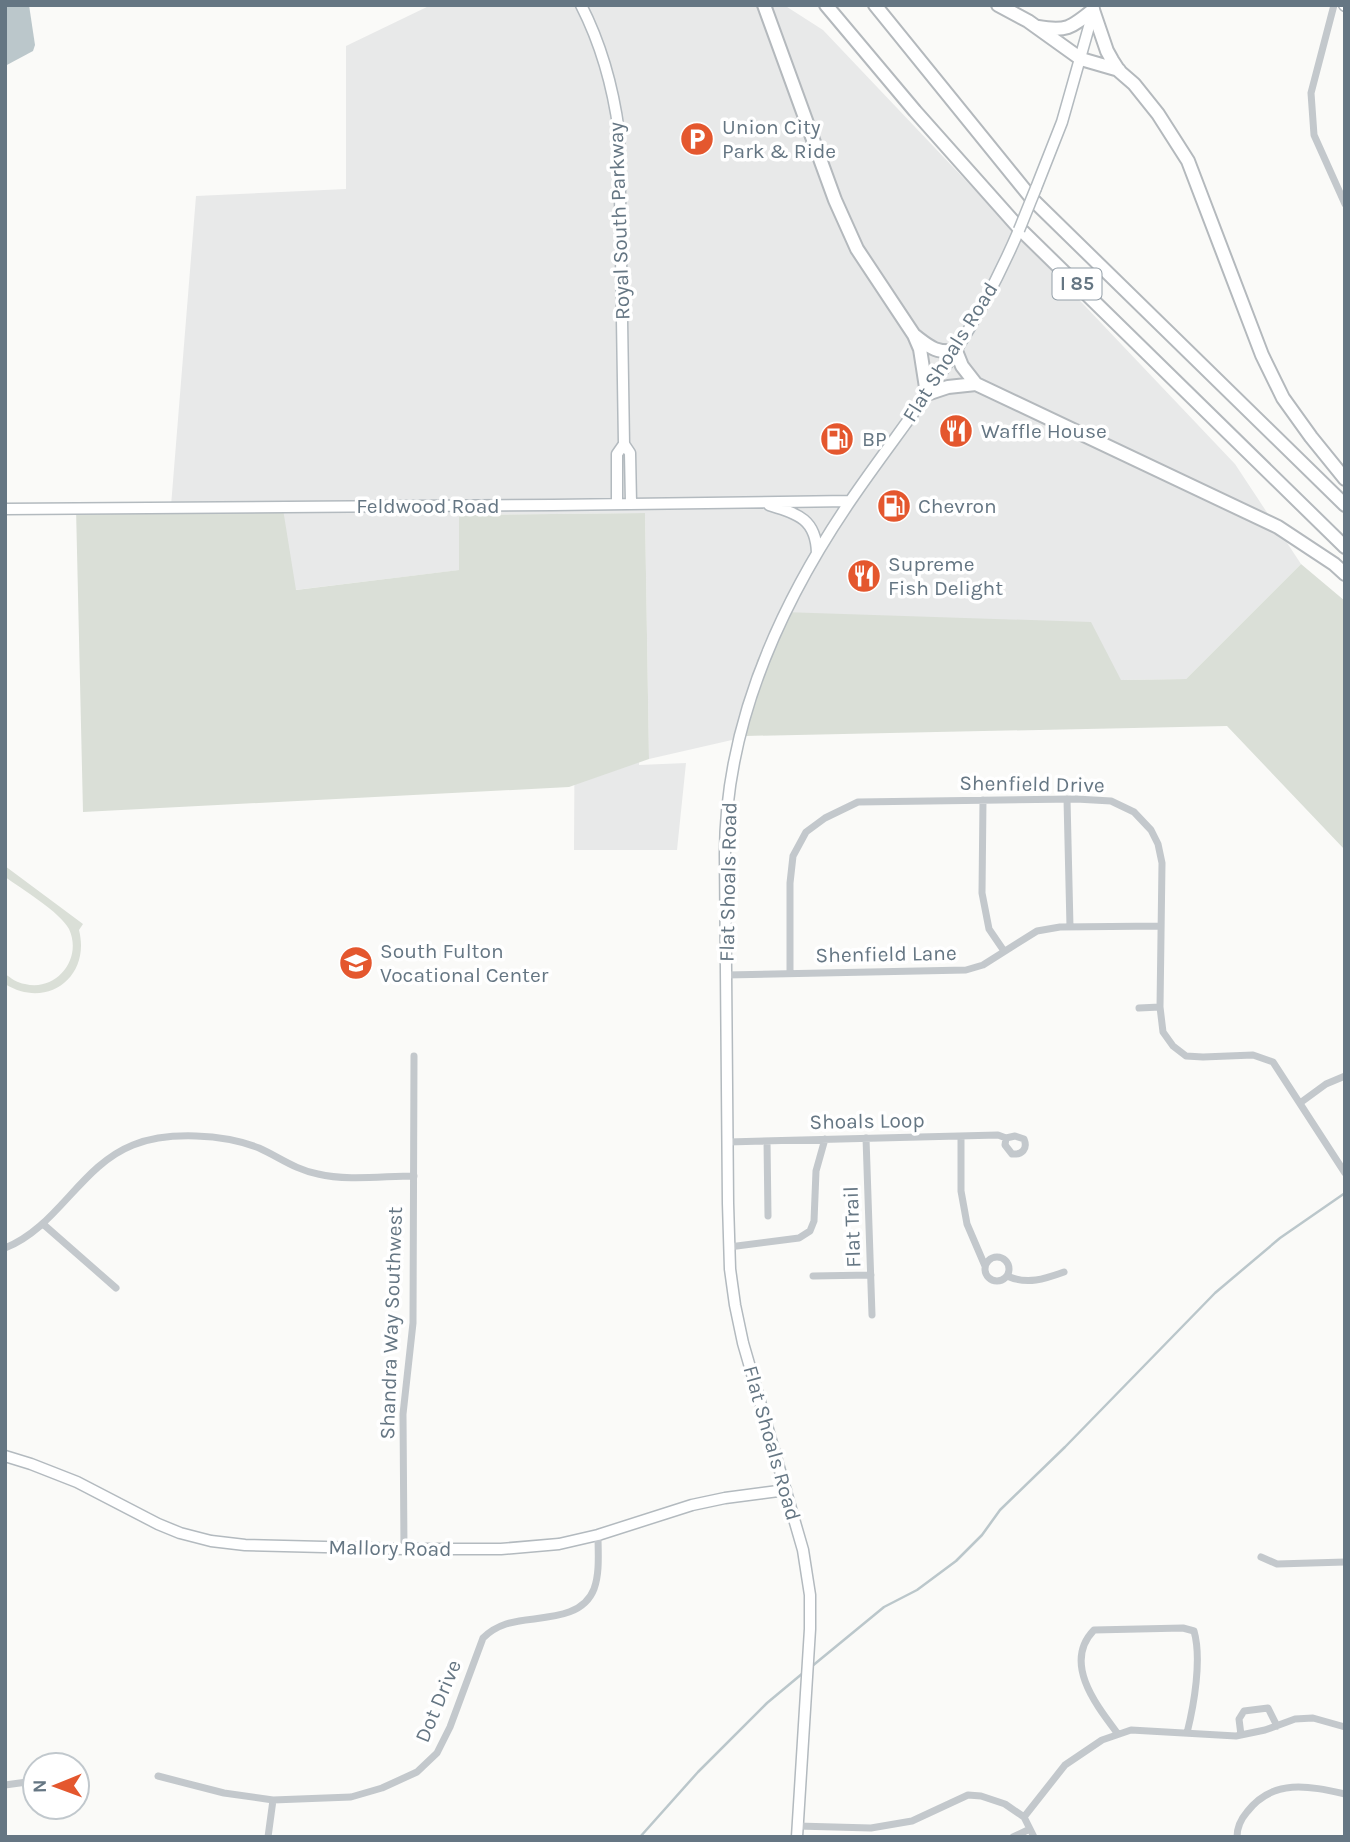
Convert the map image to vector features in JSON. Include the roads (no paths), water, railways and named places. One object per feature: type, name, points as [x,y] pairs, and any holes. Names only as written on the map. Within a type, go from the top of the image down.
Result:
[{"type":"highway","points":[[764,5],[835,200],[856,249],[914,335],[920,349],[927,394],[948,387],[976,384]]},
{"type":"highway","name":"I 85","points":[[826,5],[915,111],[1020,228],[1345,547]]},
{"type":"highway","name":"I 85","points":[[875,5],[1033,200],[1345,505]]},
{"type":"highway","points":[[998,5],[1038,27],[1081,59],[1119,71]]},
{"type":"highway","points":[[1038,27],[1064,30],[1094,8],[1107,51],[1119,71],[1158,114],[1188,160],[1262,355],[1283,398],[1345,479]]},
{"type":"highway","points":[[914,335],[934,350],[956,351],[962,366],[976,384],[1278,527],[1345,574]]},
{"type":"street","name":"Royal South Parkway","points":[[581,5],[605,60],[614,93],[619,132],[624,444],[630,453],[631,503]]},
{"type":"street","points":[[1334,5],[1311,93],[1314,135],[1345,204]]},
{"type":"street","name":"Flat Shoals Road","points":[[797,1832],[810,1595],[803,1550],[743,1343],[735,1305],[729,1247],[725,845],[732,775],[753,691],[771,641],[795,592],[850,501],[956,351],[1007,258],[1051,153],[1094,8]]},
{"type":"street","name":"Royal South Parkway","points":[[617,504],[617,454],[624,444]]},
{"type":"street","name":"Feldwood Road","points":[[5,509],[850,501]]},
{"type":"street","points":[[758,502],[795,514],[811,526],[817,539],[817,555]]},
{"type":"street","points":[[1068,799],[1070,928]]},
{"type":"street","name":"Shenfield Drive","points":[[790,973],[790,883],[793,856],[806,832],[825,818],[858,802],[1068,799],[1111,801],[1134,812],[1152,830],[1158,844],[1162,863],[1160,1007],[1163,1032],[1173,1046],[1186,1056],[1253,1055],[1273,1062],[1345,1174]]},
{"type":"street","points":[[983,800],[982,893],[989,929],[1004,951]]},
{"type":"street","name":"Shenfield Lane","points":[[726,975],[966,970],[983,965],[1037,931],[1161,926]]},
{"type":"street","points":[[1139,1008],[1160,1007]]},
{"type":"street","name":"Shandra Way Southwest","points":[[404,1549],[403,1414],[413,1323],[414,1056]]},
{"type":"street","points":[[1300,1103],[1326,1084],[1345,1076]]},
{"type":"street","name":"Shoals Loop","points":[[728,1142],[998,1135],[1006,1138]]},
{"type":"street","points":[[5,1248],[28,1236],[43,1224],[87,1175],[105,1161],[133,1145],[163,1137],[188,1136],[240,1142],[259,1148],[300,1170],[320,1175],[414,1176]]},
{"type":"street","points":[[961,1136],[961,1191],[967,1224],[985,1266],[986,1275],[992,1280],[1001,1281],[1007,1276],[1009,1264],[1000,1257],[989,1259],[985,1266]]},
{"type":"street","name":"Flat Trail","points":[[866,1138],[872,1315]]},
{"type":"street","points":[[729,1247],[799,1238],[810,1231],[814,1221],[816,1171],[825,1139]]},
{"type":"street","points":[[767,1141],[768,1216]]},
{"type":"street","points":[[43,1224],[116,1288]]},
{"type":"street","points":[[1007,1276],[1024,1281],[1044,1279],[1064,1272]]},
{"type":"street","points":[[813,1276],[871,1275]]},
{"type":"street","name":"Mallory Road","points":[[5,1456],[77,1482],[158,1524],[202,1539],[245,1545],[501,1549],[559,1544],[598,1535],[692,1505],[786,1490]]},
{"type":"street","name":"Dot Drive","points":[[158,1776],[224,1793],[273,1800],[351,1797],[382,1788],[417,1772],[438,1753],[483,1638],[491,1630],[506,1624],[568,1614],[588,1600],[594,1589],[598,1564],[598,1535]]},
{"type":"street","points":[[1261,1557],[1277,1564],[1345,1563]]},
{"type":"street","points":[[1118,1734],[1092,1700],[1080,1664],[1086,1639],[1094,1630],[1183,1628],[1194,1631],[1198,1644],[1193,1707],[1187,1733]]},
{"type":"street","points":[[1241,1735],[1239,1719],[1244,1711],[1268,1708],[1277,1726]]},
{"type":"street","points":[[1024,1817],[1065,1765],[1102,1740],[1131,1730],[1241,1735],[1295,1719],[1313,1718],[1345,1727]]},
{"type":"street","points":[[1237,1837],[1242,1819],[1254,1803],[1274,1791],[1286,1787],[1309,1786],[1345,1794]]},
{"type":"street","points":[[797,1832],[871,1828],[912,1821],[968,1795],[1005,1804],[1024,1817],[1032,1833],[1013,1837]]},
{"type":"street","points":[[268,1837],[273,1800]]},
{"type":"waterway","points":[[811,1667],[884,1607],[917,1590],[956,1561],[982,1535],[1000,1510],[1215,1293],[1280,1238],[1345,1193]]},
{"type":"waterway","points":[[640,1837],[698,1772],[767,1703],[803,1673]]},
{"type":"place","name":"Union City Park & Ride","points":[[697,139]]},
{"type":"place","name":"Waffle House","points":[[956,431]]},
{"type":"place","name":"BP","points":[[837,439]]},
{"type":"place","name":"Chevron","points":[[894,506]]},
{"type":"place","name":"Supreme Fish Delight","points":[[864,576]]},
{"type":"place","name":"South Fulton Vocational Center","points":[[356,963]]}]
